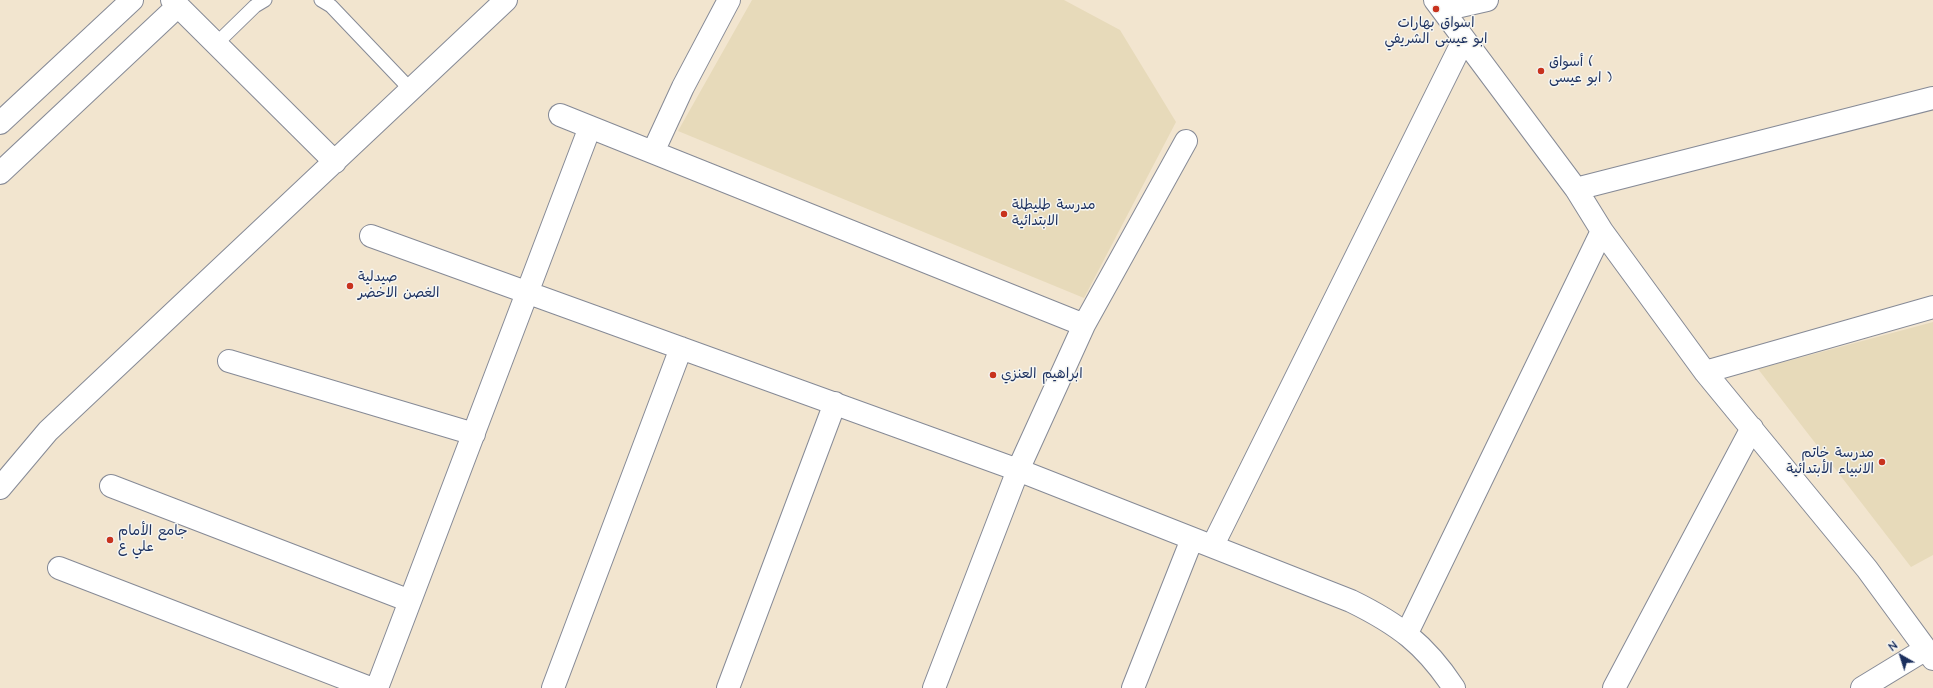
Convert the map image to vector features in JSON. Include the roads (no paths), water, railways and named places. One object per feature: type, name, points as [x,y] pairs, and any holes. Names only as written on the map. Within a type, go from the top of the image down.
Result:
[{"type":"street","points":[[0,123],[132,0]]},
{"type":"street","points":[[0,488],[48,430],[506,0]]},
{"type":"street","points":[[653,152],[687,80],[728,0]]},
{"type":"street","points":[[1439,5],[1486,0]]},
{"type":"street","points":[[0,173],[175,3],[335,162]]},
{"type":"street","points":[[1439,5],[1576,189],[1602,231],[1705,372],[1867,569],[1930,654],[1862,688]]},
{"type":"street","points":[[1213,545],[1464,39]]},
{"type":"street","points":[[1576,189],[1933,98]]},
{"type":"street","points":[[560,115],[1084,325]]},
{"type":"street","points":[[377,688],[590,127]]},
{"type":"street","points":[[934,688],[1018,470],[1084,325],[1186,141]]},
{"type":"street","points":[[1407,633],[1602,231]]},
{"type":"street","points":[[372,236],[1018,470],[1192,539],[1213,545],[1352,601],[1382,616],[1407,633],[1441,668],[1454,688]]},
{"type":"street","points":[[1705,372],[1933,307]]},
{"type":"street","points":[[553,688],[681,348]]},
{"type":"street","points":[[229,361],[474,434]]},
{"type":"street","points":[[728,688],[835,404]]},
{"type":"street","points":[[1614,688],[1752,428]]},
{"type":"street","points":[[110,486],[410,601]]},
{"type":"street","points":[[1133,688],[1192,539]]},
{"type":"street","points":[[59,568],[370,688]]},
{"type":"lane","points":[[216,44],[256,6],[265,0]]},
{"type":"lane","points":[[321,0],[331,6],[411,90]]},
{"type":"place","name":"اسواق بهارات ابو عيسى الشريفي","points":[[1436,9]]},
{"type":"place","name":"أسواق ( ابو عيسى )","points":[[1541,71]]},
{"type":"place","name":"مدرسة طليطلة الابتدائية","points":[[1004,214]]},
{"type":"place","name":"صيدلية الغصن الاخضر","points":[[350,286]]},
{"type":"place","name":"ابراهيم العنزي","points":[[993,375]]},
{"type":"place","name":"مدرسة خاتم الانبياء الأبتدائية","points":[[1882,462]]},
{"type":"place","name":"جامع الأمام علي ع","points":[[110,540]]}]
